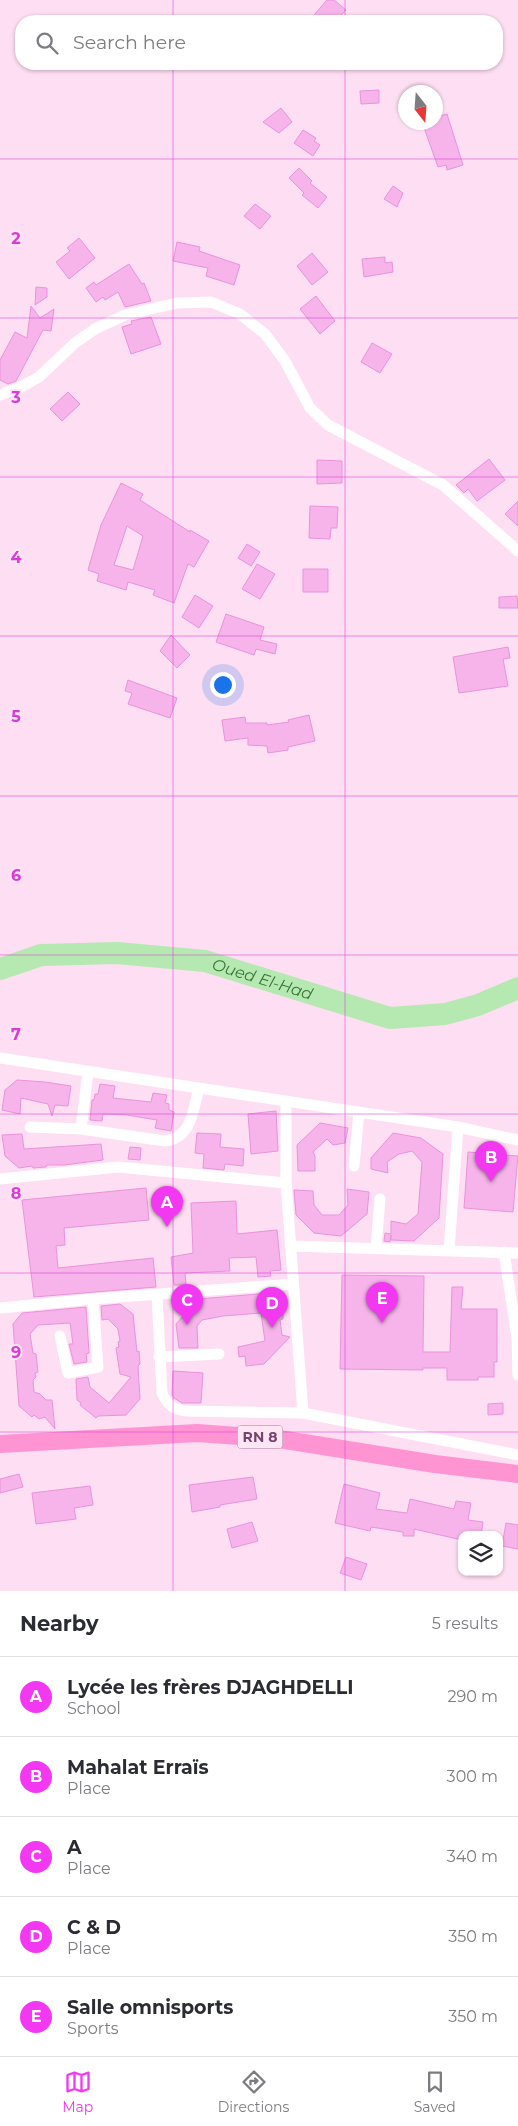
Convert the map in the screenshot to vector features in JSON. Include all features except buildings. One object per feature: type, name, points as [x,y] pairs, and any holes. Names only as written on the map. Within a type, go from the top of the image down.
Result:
[{"type":"main road","name":"RN 8","points":[[0,1444],[196,1433],[279,1439],[435,1464],[518,1474]]},
{"type":"street","points":[[0,395],[21,388],[39,377],[75,343],[95,329],[126,315],[177,303],[211,302],[240,314],[265,334],[285,361],[310,408],[328,426],[442,485],[518,551]]},
{"type":"street","points":[[0,1058],[358,1112],[518,1140]]},
{"type":"street","points":[[81,1129],[88,1072]]},
{"type":"street","points":[[30,1127],[81,1129],[165,1141],[172,1140],[183,1134],[187,1128],[199,1088]]},
{"type":"street","points":[[286,1101],[286,1183],[303,1414]]},
{"type":"street","points":[[354,1166],[358,1112]]},
{"type":"street","points":[[449,1250],[458,1128]]},
{"type":"street","points":[[0,1179],[118,1167],[286,1183]]},
{"type":"street","points":[[376,1248],[380,1199]]},
{"type":"street","points":[[290,1246],[518,1253]]},
{"type":"street","points":[[504,1252],[517,1338],[518,1375]]},
{"type":"street","points":[[0,1308],[293,1284]]},
{"type":"street","points":[[156,1295],[162,1393],[168,1404],[174,1408],[187,1411],[303,1414],[518,1455]]},
{"type":"street","points":[[60,1336],[68,1373],[98,1367],[93,1299]]},
{"type":"street","points":[[159,1357],[219,1354]]},
{"type":"waterway","name":"Oued El-Had","points":[[0,969],[41,955],[117,953],[205,961],[390,1018],[445,1014],[478,1005],[518,988]]},
{"type":"place","name":"Mahalat Erraïs","points":[[491,1182]]},
{"type":"place","name":"Lycée les frères DJAGHDELLI","points":[[167,1227]]},
{"type":"place","name":"Salle omnisports","points":[[382,1323]]},
{"type":"place","name":"A","points":[[187,1325]]},
{"type":"place","name":"C & D","points":[[272,1328]]}]
